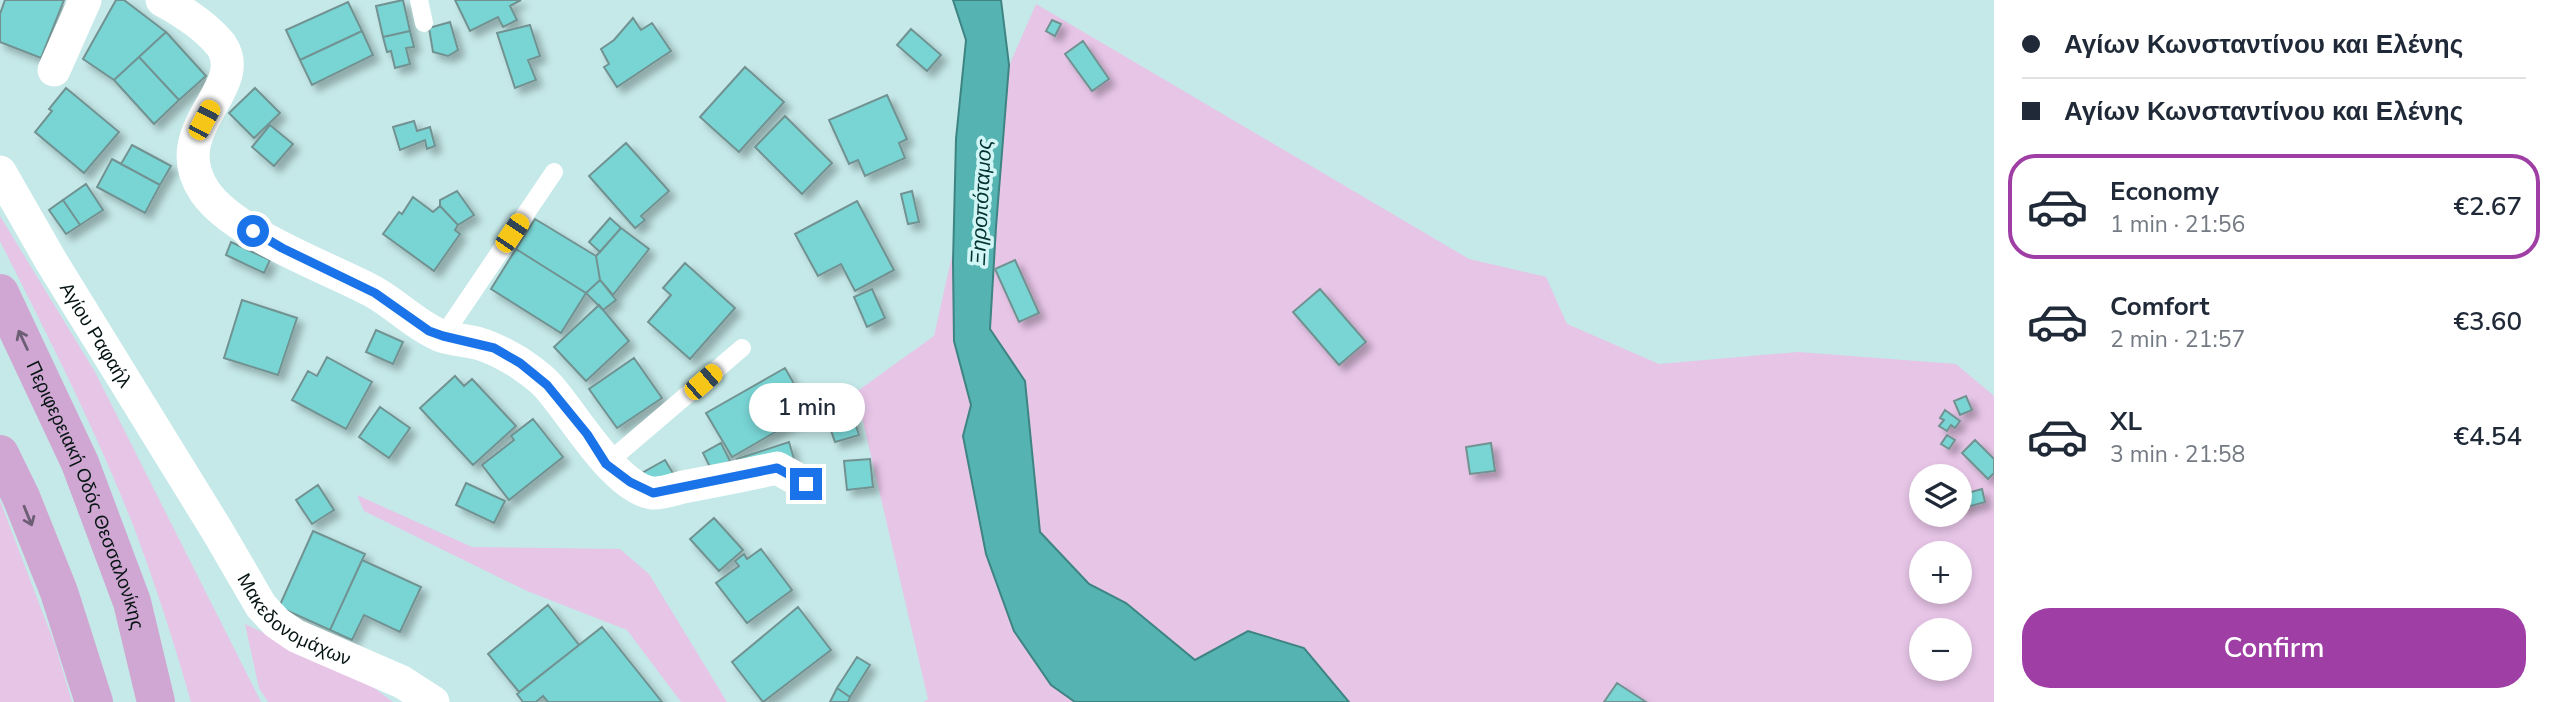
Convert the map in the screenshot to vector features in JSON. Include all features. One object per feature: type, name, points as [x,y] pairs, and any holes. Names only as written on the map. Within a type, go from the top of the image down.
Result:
[{"type":"highway","name":"Περιφερειακή Οδός Θεσσαλονίκης","points":[[0,293],[84,475],[132,602],[156,702]]},
{"type":"highway","points":[[0,454],[21,497],[59,592],[94,702]]},
{"type":"street","points":[[54,70],[85,0]]},
{"type":"street","points":[[162,0],[192,20],[221,46],[227,58],[224,82],[194,140],[192,157],[195,175],[206,194],[226,213],[282,248],[375,293],[429,331],[494,348],[538,376],[587,434],[606,464],[630,482],[653,493],[777,468],[806,484]]},
{"type":"street","name":"Αγίου Ραφαήλ","points":[[0,172],[51,261],[194,495]]},
{"type":"street","name":"Μακεδονομάχων","points":[[194,495],[252,594],[277,624],[296,636],[402,682],[433,702]]},
{"type":"lane","points":[[419,0],[424,23]]},
{"type":"lane","points":[[443,336],[554,172]]},
{"type":"lane","points":[[606,464],[742,348]]},
{"type":"shaded area","points":[[1036,4],[1469,259],[1546,277],[1567,324],[1659,364],[1798,352],[1956,364],[1994,396],[1994,702],[924,702],[928,699],[856,392],[934,336],[979,135]]},
{"type":"shaded area","points":[[0,216],[95,372],[261,702],[191,702],[133,525],[87,417],[0,241]]},
{"type":"shaded area","points":[[357,495],[472,547],[620,549],[649,574],[727,702],[681,702],[627,630],[527,591],[364,511]]},
{"type":"shaded area","points":[[0,501],[55,645],[72,702],[0,702]]},
{"type":"shaded area","points":[[245,624],[369,684],[393,702],[268,702],[259,688]]},
{"type":"water","name":"Ξηροπόταμος","points":[[953,0],[1001,0],[1009,65],[990,329],[1025,381],[1040,532],[1089,584],[1126,603],[1195,660],[1248,631],[1304,648],[1349,702],[1075,702],[1051,685],[1014,631],[986,554],[963,436],[971,405],[954,341],[953,262],[956,139],[966,40]]},
{"type":"building","points":[[5,0],[64,0],[41,58],[0,42],[0,14]]},
{"type":"building","points":[[116,0],[124,0],[166,32],[114,80],[83,59]]},
{"type":"building","points":[[403,0],[410,31],[383,37],[376,6]]},
{"type":"building","points":[[455,0],[521,0],[510,6],[517,20],[503,27],[498,17],[470,31]]},
{"type":"building","points":[[348,2],[362,31],[300,60],[286,30]]},
{"type":"building","points":[[633,18],[641,30],[652,23],[671,51],[617,87],[604,67],[609,64],[601,49],[614,40]]},
{"type":"building","points":[[1052,20],[1061,24],[1055,36],[1046,31]]},
{"type":"building","points":[[450,22],[458,50],[448,56],[433,52],[429,28]]},
{"type":"building","points":[[530,25],[540,56],[528,60],[536,80],[515,88],[497,33]]},
{"type":"building","points":[[911,29],[941,55],[927,71],[897,45]]},
{"type":"building","points":[[362,31],[373,55],[312,85],[300,60]]},
{"type":"building","points":[[410,31],[414,47],[406,48],[410,64],[395,68],[391,51],[387,52],[383,37]]},
{"type":"building","points":[[166,32],[206,76],[179,100],[139,57]]},
{"type":"building","points":[[1083,41],[1109,79],[1092,91],[1065,54]]},
{"type":"building","points":[[139,57],[179,100],[154,124],[114,80]]},
{"type":"building","points":[[745,67],[784,102],[739,152],[700,117]]},
{"type":"building","points":[[66,88],[119,132],[84,173],[35,132]]},
{"type":"building","points":[[255,88],[280,113],[254,138],[229,113]]},
{"type":"building","points":[[887,95],[907,139],[899,143],[905,158],[865,176],[858,160],[849,164],[829,120]]},
{"type":"building","points":[[785,116],[832,163],[802,194],[755,147]]},
{"type":"building","points":[[414,121],[417,131],[430,127],[435,146],[427,149],[425,140],[400,150],[393,127]]},
{"type":"building","points":[[270,125],[293,144],[274,166],[252,147]]},
{"type":"building","points":[[626,143],[669,191],[641,216],[645,220],[635,228],[589,176]]},
{"type":"building","points":[[132,145],[171,166],[160,185],[121,164]]},
{"type":"building","points":[[112,159],[160,185],[145,213],[97,187]]},
{"type":"building","points":[[86,184],[103,210],[80,225],[63,200]]},
{"type":"building","points":[[457,191],[474,215],[458,225],[440,206],[440,200]]},
{"type":"building","points":[[912,191],[919,222],[908,224],[901,194]]},
{"type":"building","points":[[413,197],[433,212],[440,206],[458,225],[455,230],[460,234],[434,271],[383,234],[399,212],[402,214]]},
{"type":"building","points":[[63,200],[80,225],[66,234],[49,210]]},
{"type":"building","points":[[857,201],[894,270],[855,291],[841,264],[818,276],[795,234]]},
{"type":"building","points":[[610,218],[621,228],[600,252],[589,242]]},
{"type":"building","points":[[535,219],[596,256],[600,280],[586,293],[516,249]]},
{"type":"building","points":[[621,228],[649,249],[613,295],[600,280],[596,256]]},
{"type":"building","points":[[231,242],[270,260],[264,273],[226,255]]},
{"type":"building","points":[[516,249],[586,293],[561,333],[491,289]]},
{"type":"building","points":[[1015,260],[1039,313],[1019,322],[995,269]]},
{"type":"building","points":[[685,263],[735,308],[690,359],[648,322],[671,295],[663,288]]},
{"type":"building","points":[[600,280],[616,300],[603,310],[586,293]]},
{"type":"building","points":[[872,289],[885,318],[867,327],[854,297]]},
{"type":"building","points":[[1320,289],[1366,342],[1339,365],[1293,312]]},
{"type":"building","points":[[242,300],[297,318],[278,375],[224,358]]},
{"type":"building","points":[[599,305],[629,341],[586,381],[554,347]]},
{"type":"building","points":[[376,330],[403,342],[393,364],[366,352]]},
{"type":"building","points":[[327,357],[372,382],[346,429],[292,400],[308,371],[317,376]]},
{"type":"building","points":[[634,358],[662,398],[617,428],[589,389]]},
{"type":"building","points":[[785,368],[810,412],[732,457],[706,413]]},
{"type":"building","points":[[455,376],[464,386],[472,379],[516,426],[473,465],[420,408]]},
{"type":"building","points":[[1966,396],[1972,410],[1960,415],[1954,401]]},
{"type":"building","points":[[380,407],[410,428],[389,458],[359,437]]},
{"type":"building","points":[[1945,410],[1960,421],[1955,428],[1951,425],[1947,431],[1939,426],[1944,420],[1940,418]]},
{"type":"building","points":[[852,414],[859,435],[835,442],[828,422]]},
{"type":"building","points":[[533,419],[563,457],[509,500],[482,465],[514,440],[511,436]]},
{"type":"building","points":[[1947,435],[1955,440],[1949,449],[1941,444]]},
{"type":"building","points":[[1975,440],[1994,459],[1994,473],[1988,479],[1962,453]]},
{"type":"building","points":[[789,442],[794,459],[743,475],[737,459]]},
{"type":"building","points":[[721,443],[730,461],[712,471],[703,453]]},
{"type":"building","points":[[1491,443],[1495,471],[1470,474],[1466,447]]},
{"type":"building","points":[[870,459],[873,487],[847,490],[844,461]]},
{"type":"building","points":[[665,460],[674,475],[650,488],[642,473]]},
{"type":"building","points":[[466,483],[505,501],[494,523],[456,505]]},
{"type":"building","points":[[318,485],[334,510],[312,524],[296,500]]},
{"type":"building","points":[[1982,489],[1985,502],[1972,506],[1972,492]]},
{"type":"building","points":[[714,518],[743,550],[719,571],[690,539]]},
{"type":"building","points":[[313,531],[365,554],[330,630],[279,607]]},
{"type":"building","points":[[761,549],[792,590],[747,623],[716,583],[739,566],[735,561],[744,554],[747,559]]},
{"type":"building","points":[[362,560],[421,587],[400,632],[364,615],[352,640],[330,630]]},
{"type":"building","points":[[548,605],[579,645],[519,692],[488,654]]},
{"type":"building","points":[[798,607],[831,650],[763,702],[732,662]]},
{"type":"building","points":[[602,627],[662,702],[548,702],[543,696],[536,702],[523,702],[517,694]]},
{"type":"building","points":[[857,657],[870,665],[850,697],[837,688]]},
{"type":"building","points":[[1617,683],[1646,702],[1604,702]]},
{"type":"building","points":[[837,688],[850,697],[848,702],[830,702]]},
{"type":"route","points":[[253,231],[375,293],[429,331],[494,348],[520,363],[547,385],[587,434],[606,464],[630,482],[653,493],[777,468],[806,484]]}]
